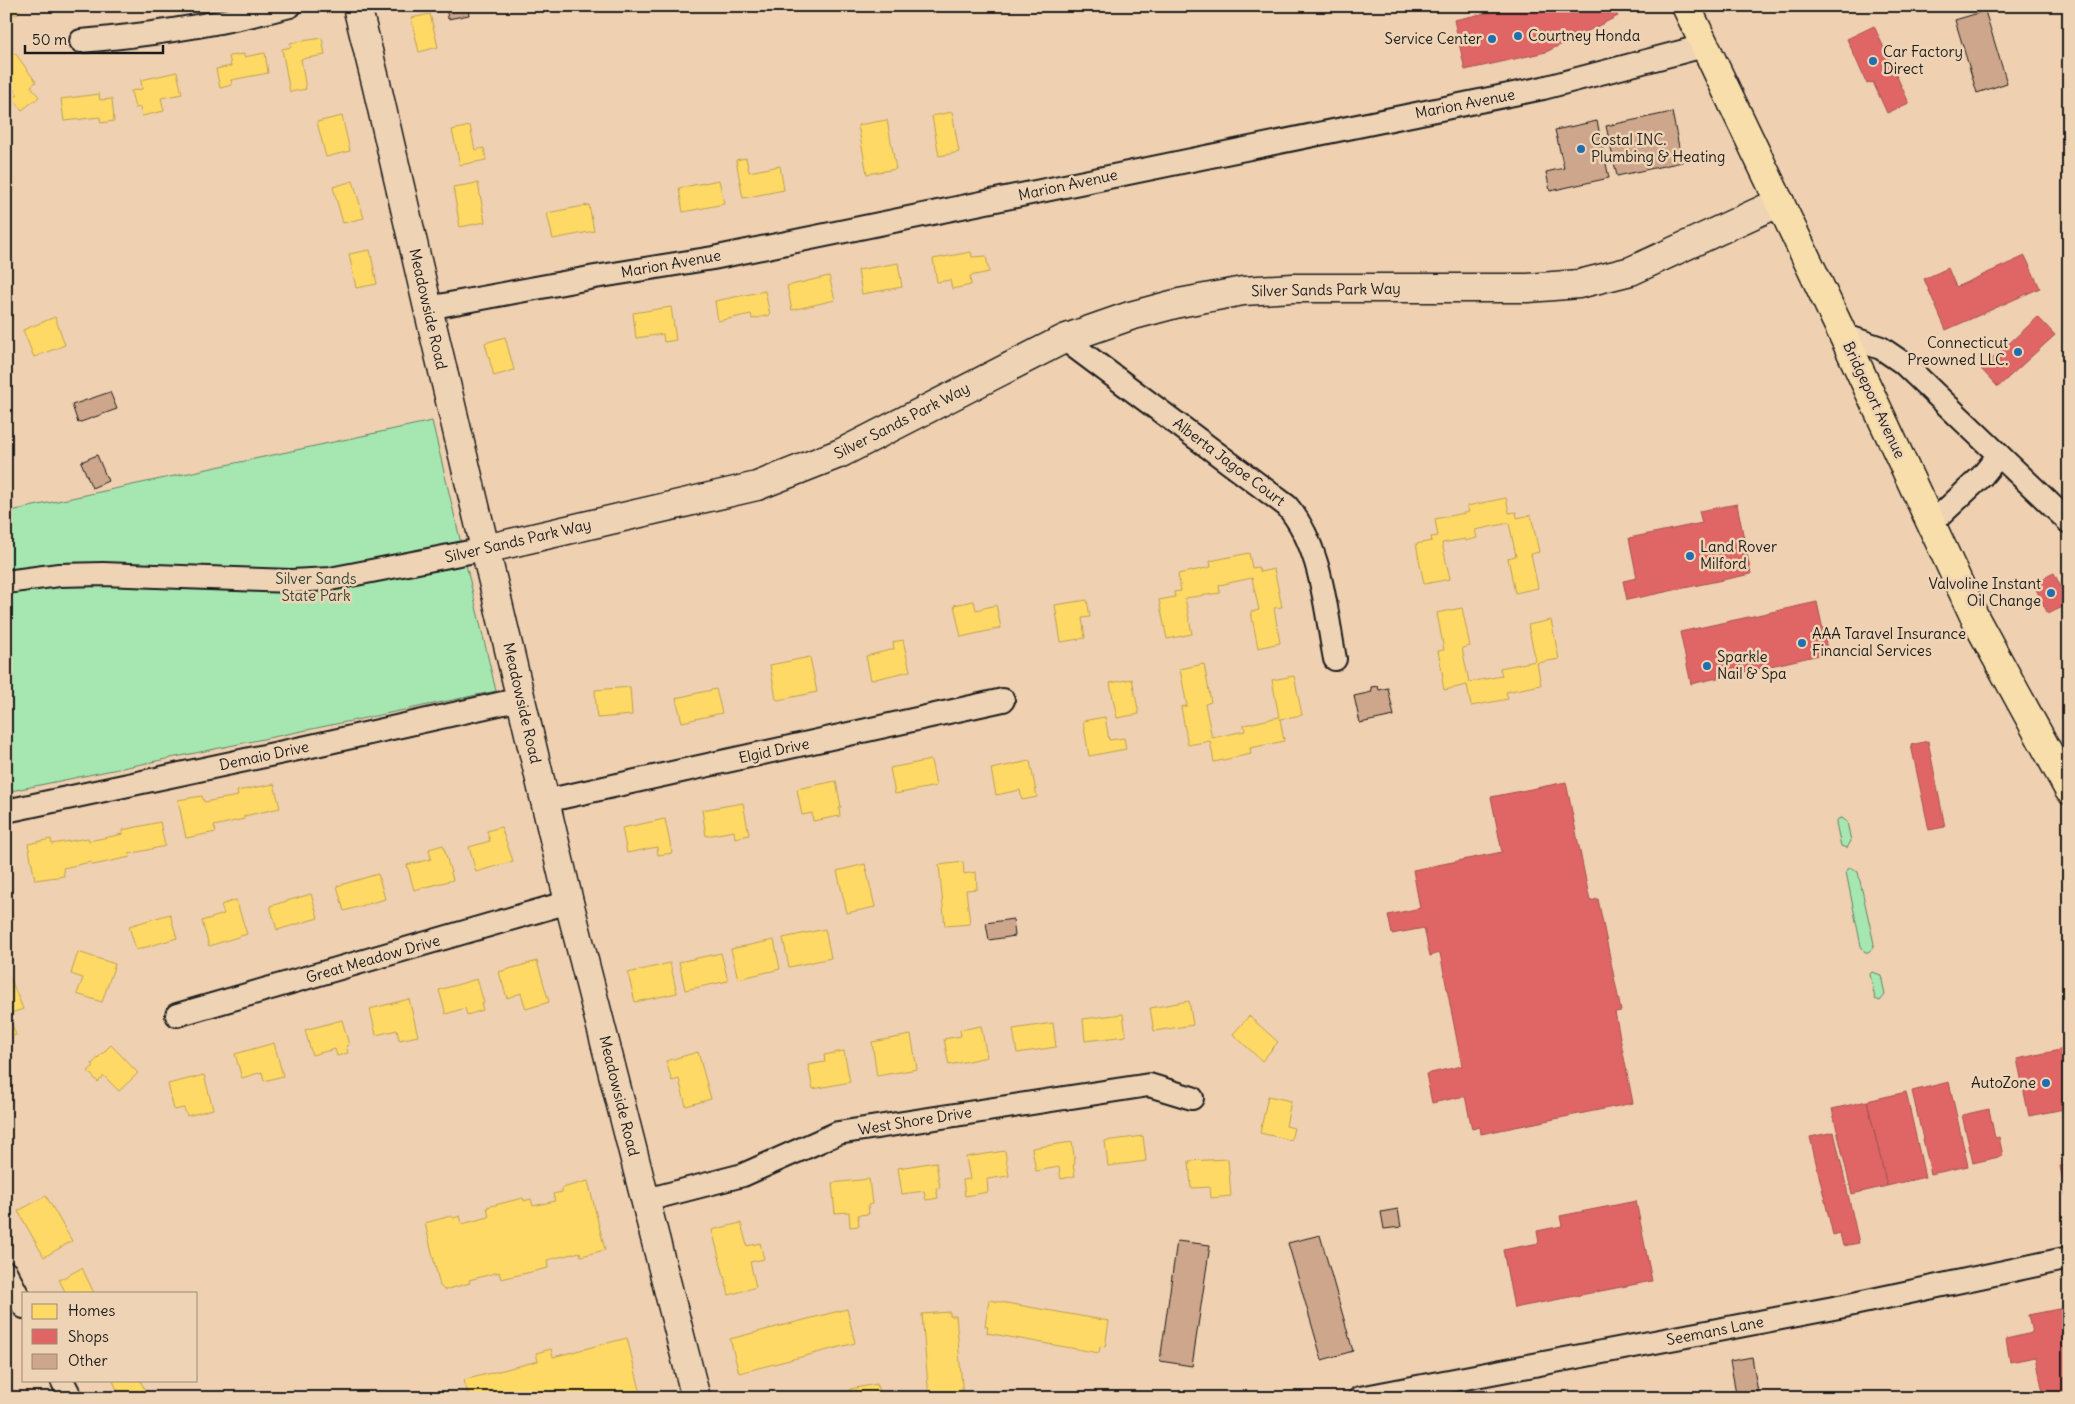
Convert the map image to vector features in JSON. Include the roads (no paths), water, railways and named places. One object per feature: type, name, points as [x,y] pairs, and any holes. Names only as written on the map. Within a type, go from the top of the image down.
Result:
[{"type":"main road","name":"Meadowside Road","points":[[357,6],[378,87],[428,308],[569,902],[696,1398]]},
{"type":"main road","name":"Bridgeport Avenue","points":[[1686,6],[1976,620],[2069,790]]},
{"type":"main road","name":"Silver Sands Park Way","points":[[485,549],[757,486],[841,453],[1064,339],[1130,316],[1178,302],[1244,292],[1293,288],[1528,288],[1579,284],[1631,272],[1780,202]]},
{"type":"street","points":[[82,41],[142,36],[246,17],[290,6]]},
{"type":"street","name":"Marion Avenue","points":[[428,308],[595,277],[712,258],[1543,88],[1704,46]]},
{"type":"street","points":[[1843,335],[1881,348],[1903,363],[2069,522]]},
{"type":"street","name":"Alberta Jagoe Court","points":[[1064,339],[1287,506],[1295,516],[1315,556],[1335,659]]},
{"type":"street","points":[[1932,524],[1982,476],[1999,455]]},
{"type":"street","name":"Silver Sands Park Way","points":[[6,582],[59,576],[103,574],[291,581],[330,579],[485,549]]},
{"type":"street","name":"Demaio Drive","points":[[6,811],[307,747],[520,699]]},
{"type":"street","name":"Elgid Drive","points":[[545,801],[1003,700]]},
{"type":"street","name":"Great Meadow Drive","points":[[177,1015],[569,902]]},
{"type":"street","name":"West Shore Drive","points":[[646,1200],[743,1174],[838,1134],[1149,1085],[1192,1098]]},
{"type":"street","name":"Seemans Lane","points":[[1360,1398],[1844,1306],[2069,1258]]},
{"type":"street","points":[[6,1273],[22,1303]]},
{"type":"street","points":[[63,1382],[71,1398]]},
{"type":"place","name":"Courtney Honda","points":[[1518,36]]},
{"type":"place","name":"Service Center","points":[[1492,39]]},
{"type":"place","name":"Car Factory Direct","points":[[1873,61]]},
{"type":"place","name":"Costal INC. Plumbing & Heating","points":[[1581,149]]},
{"type":"place","name":"Connecticut Preowned LLC.","points":[[2018,352]]},
{"type":"place","name":"Land Rover Milford","points":[[1690,556]]},
{"type":"place","name":"Valvoline Instant Oil Change","points":[[2051,593]]},
{"type":"place","name":"AAA Taravel Insurance Financial Services","points":[[1802,643]]},
{"type":"place","name":"Sparkle Nail & Spa","points":[[1707,666]]},
{"type":"place","name":"AutoZone","points":[[2046,1083]]},
{"type":"park label","name":"Silver Sands State Park","points":[[316,588]]}]
